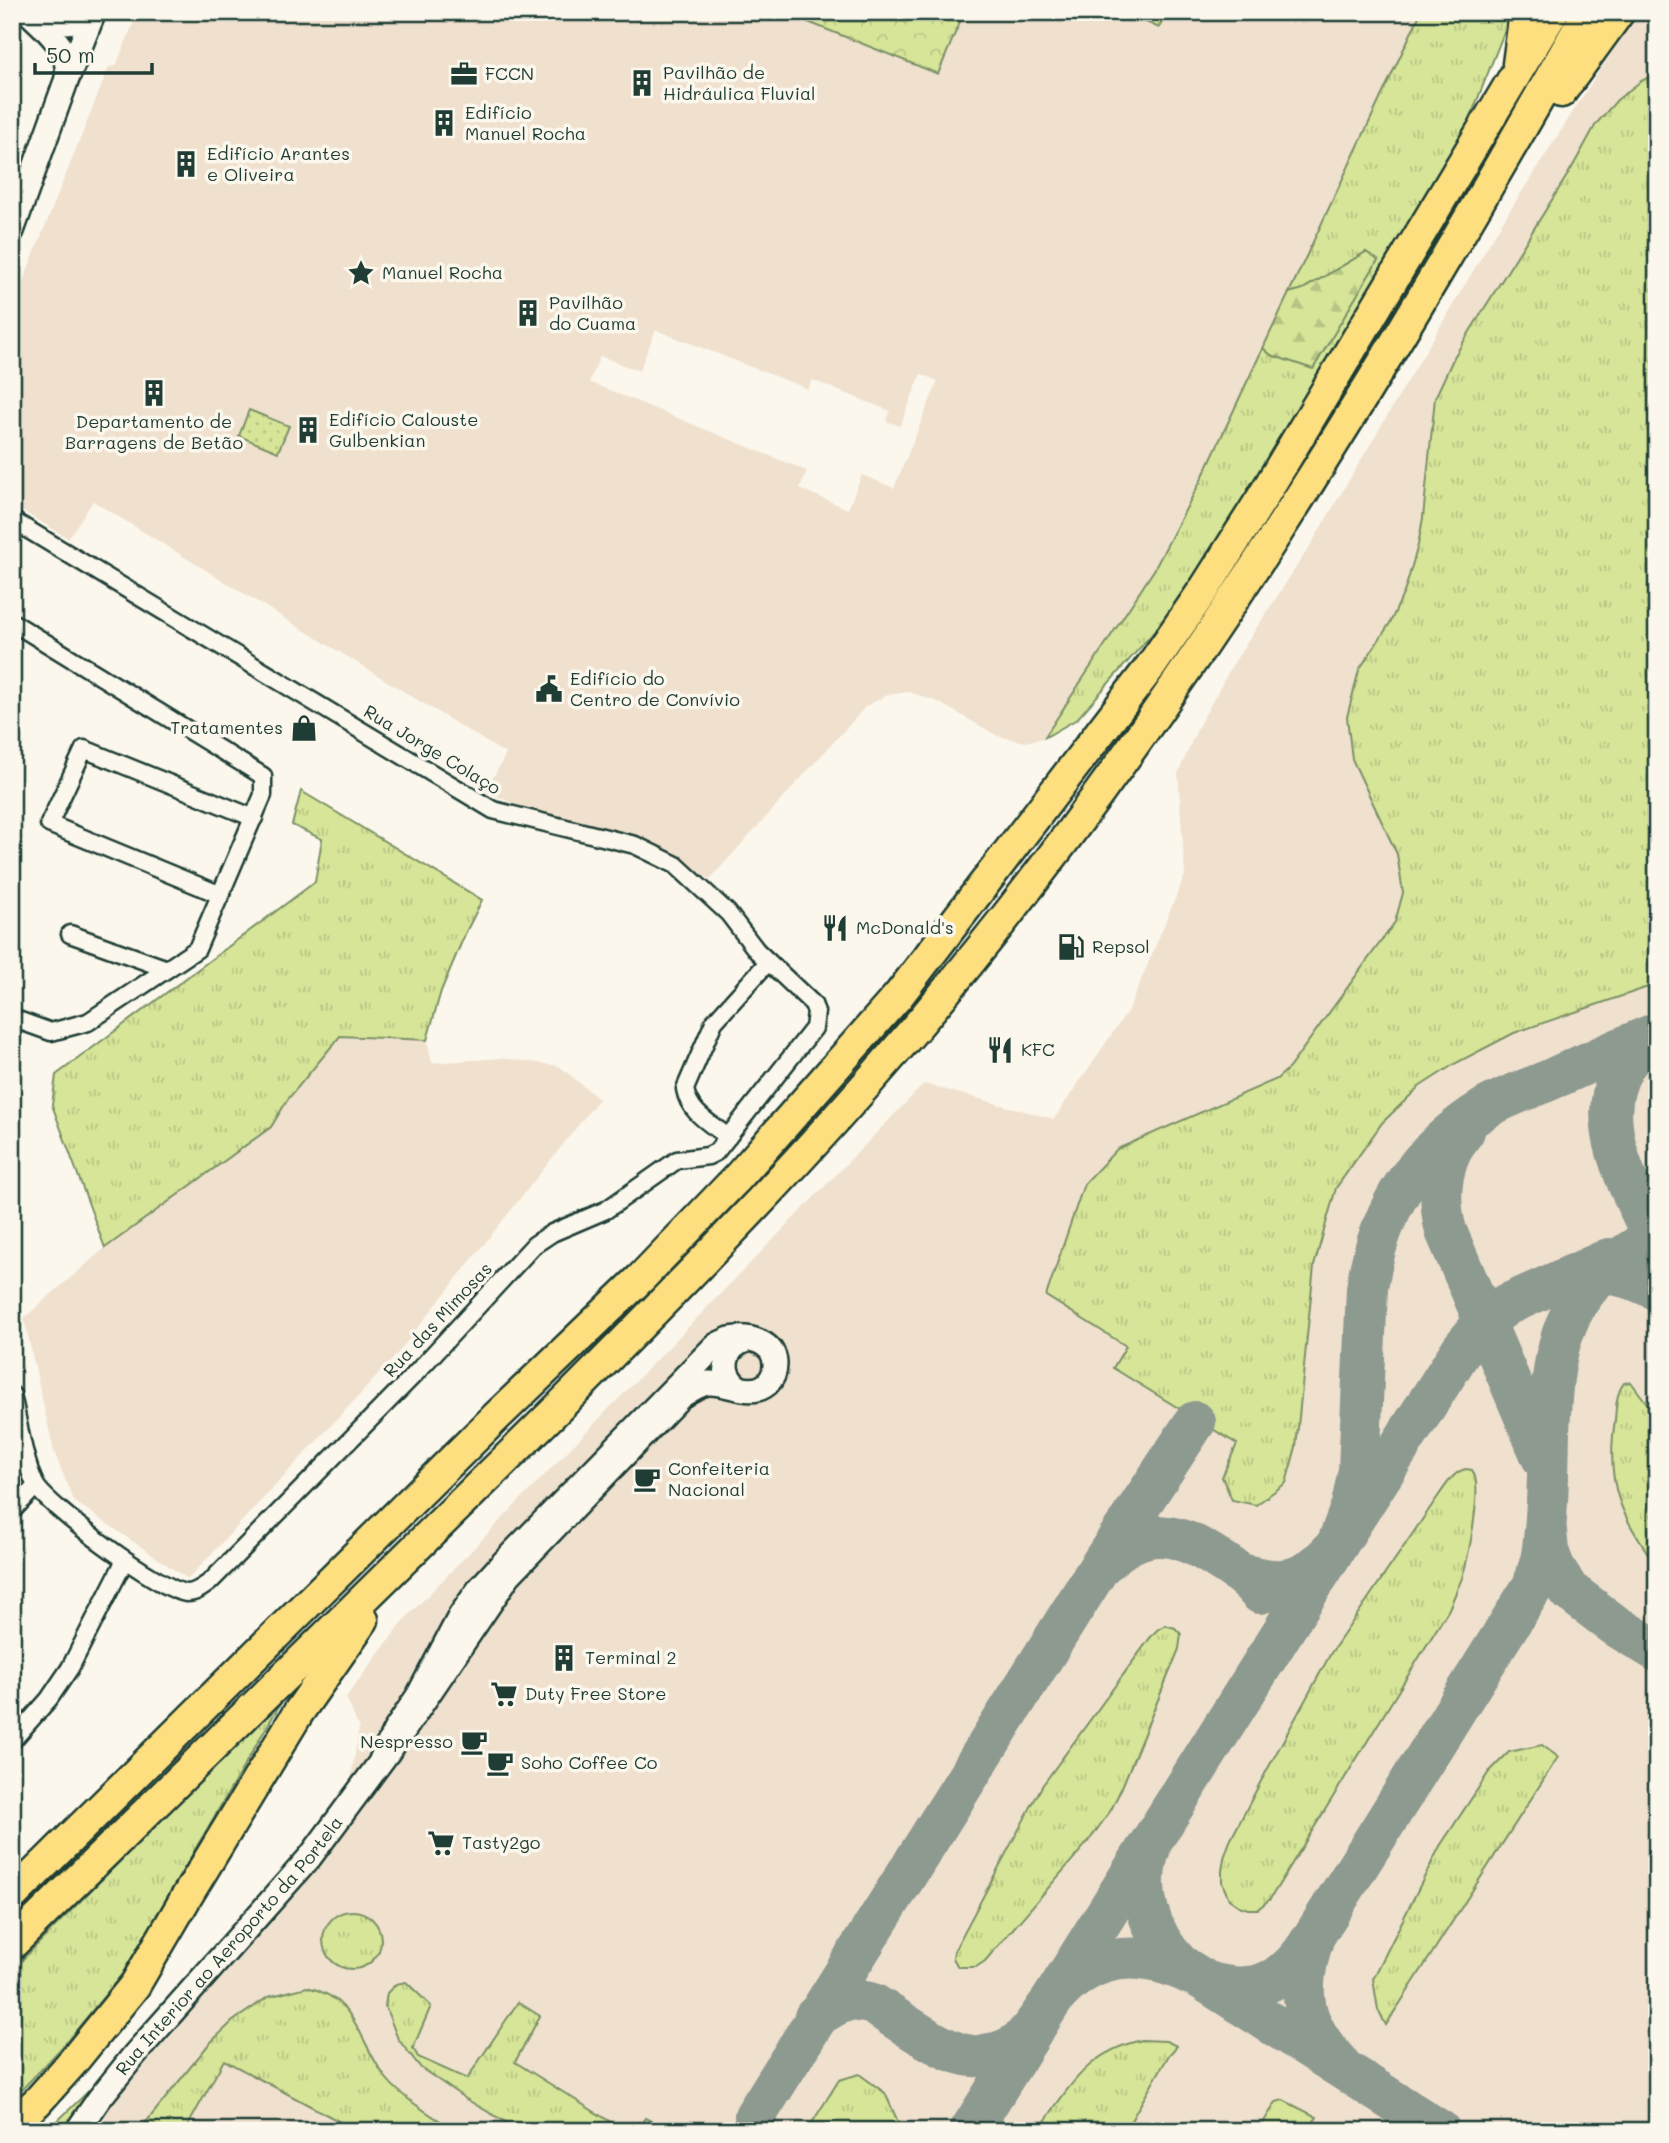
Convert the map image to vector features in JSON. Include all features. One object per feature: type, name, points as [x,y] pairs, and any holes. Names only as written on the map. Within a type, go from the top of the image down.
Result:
[{"type":"highway","points":[[1517,76],[1525,12]]},
{"type":"highway","points":[[12,1896],[641,1278],[739,1175],[899,995],[1151,666],[1205,588],[1517,76],[1553,12]]},
{"type":"highway","points":[[12,1944],[402,1564],[654,1312],[799,1158],[925,1017],[1106,784],[1230,606],[1289,515],[1478,206],[1588,12]]},
{"type":"highway","points":[[1478,206],[1619,12]]},
{"type":"highway","points":[[12,2124],[37,2102],[71,2064],[135,1985],[298,1713],[402,1564]]},
{"type":"street","points":[[28,12],[52,35],[62,50],[68,67],[65,84]]},
{"type":"street","points":[[40,12],[64,22],[88,15]]},
{"type":"street","points":[[12,231],[88,15]]},
{"type":"street","name":"Rua Jorge Colaço","points":[[12,520],[493,810],[635,845],[676,865],[728,914],[768,962],[807,998],[816,1012]]},
{"type":"street","points":[[12,622],[263,776],[263,795],[197,949],[88,1022],[51,1032],[12,1018]]},
{"type":"street","points":[[221,895],[49,824],[84,749],[254,818]]},
{"type":"street","points":[[70,934],[167,969]]},
{"type":"street","points":[[728,1137],[691,1108],[685,1089],[714,1022],[768,962]]},
{"type":"street","name":"Rua das Mimosas","points":[[125,1560],[175,1590],[187,1593],[197,1591],[210,1582],[415,1374],[534,1245],[552,1233],[606,1210],[677,1160],[708,1156],[716,1152],[814,1028],[816,1012]]},
{"type":"street","points":[[381,1760],[460,1616],[479,1589],[705,1355],[715,1346],[734,1338],[747,1340]]},
{"type":"street","points":[[381,1760],[408,1725],[509,1575],[665,1411],[686,1393],[706,1383],[720,1383],[746,1390],[763,1387],[774,1374],[776,1366],[775,1358],[765,1344],[753,1339],[733,1347],[725,1361],[728,1376],[738,1387]]},
{"type":"street","points":[[12,1395],[36,1486],[68,1516],[125,1560],[70,1668],[49,1699],[12,1741]]},
{"type":"street","points":[[12,1511],[36,1486]]},
{"type":"street","name":"Rua Interior ao Aeroporto da Portela","points":[[77,2131],[135,2054],[310,1857],[381,1760]]},
{"type":"shaded area","points":[[138,12],[783,12],[938,73],[964,12],[1124,12],[1159,27],[1167,12],[1421,12],[1201,480],[1154,570],[1044,738],[1025,742],[998,736],[938,702],[909,692],[887,695],[866,706],[710,879],[637,840],[522,808],[486,791],[506,754],[93,501],[68,538],[12,505],[12,309],[109,67],[116,66]],"holes":[[[656,330],[808,389],[812,380],[890,411],[886,421],[900,426],[921,374],[938,381],[894,488],[862,475],[848,509],[800,489],[807,471],[589,382],[600,356],[639,371]]]},
{"type":"shaded area","points":[[1639,12],[1657,12],[1657,2131],[91,2131],[113,2099],[343,1829],[359,1728],[346,1697],[405,1619],[924,1084],[1054,1119],[1129,1009],[1185,875],[1178,774],[1198,727],[1233,664],[1310,546],[1498,229]]},
{"type":"shaded area","points":[[340,1036],[427,1040],[432,1063],[502,1058],[559,1066],[599,1099],[393,1359],[188,1579],[74,1501],[54,1452],[24,1318],[105,1248],[271,1127],[288,1099]]},
{"type":"green space","points":[[783,12],[964,12],[938,74]]},
{"type":"green space","points":[[1124,12],[1167,12],[1159,28]]},
{"type":"green space","points":[[1421,12],[1512,12],[1465,131],[1294,426],[1176,607],[1077,719],[1044,738],[1154,570],[1201,480],[1263,348],[1271,355],[1378,261],[1366,252],[1303,289],[1289,293]]},
{"type":"green space","points":[[1657,73],[1657,984],[1514,1033],[1456,1063],[1419,1087],[1382,1123],[1336,1188],[1314,1266],[1296,1447],[1286,1483],[1256,1505],[1232,1500],[1222,1477],[1237,1444],[1113,1368],[1126,1346],[1046,1296],[1084,1184],[1117,1149],[1277,1079],[1289,1068],[1395,922],[1403,893],[1397,854],[1352,759],[1347,717],[1359,670],[1390,623],[1405,590],[1418,545],[1435,398],[1454,357],[1573,166],[1596,124],[1617,100],[1641,81]]},
{"type":"green space","points":[[1366,252],[1378,260],[1313,369],[1271,355],[1263,348],[1289,293],[1303,289]]},
{"type":"green space","points":[[249,410],[289,426],[278,452],[239,436]]},
{"type":"green space","points":[[301,791],[482,900],[441,991],[427,1040],[340,1036],[288,1099],[271,1127],[105,1248],[52,1105],[56,1075],[315,882],[322,839],[292,825]]},
{"type":"green space","points":[[1631,1382],[1657,1417],[1657,1566],[1633,1531],[1618,1498],[1614,1481],[1612,1442],[1617,1401],[1624,1383]]},
{"type":"green space","points":[[1472,1470],[1475,1478],[1474,1522],[1462,1578],[1449,1609],[1270,1899],[1258,1909],[1239,1906],[1229,1899],[1222,1883],[1224,1858],[1260,1783],[1331,1653],[1447,1483],[1458,1472]]},
{"type":"green space","points":[[1165,1625],[1175,1628],[1181,1634],[1179,1649],[1111,1810],[1088,1842],[985,1961],[976,1967],[958,1967],[953,1958],[954,1951],[1042,1786],[1150,1638]]},
{"type":"green space","points":[[286,1694],[123,1973],[65,2044],[12,2100],[12,1970]]},
{"type":"green space","points":[[1542,1745],[1558,1757],[1386,2025],[1378,2010],[1373,1979],[1440,1846],[1489,1772],[1509,1752]]},
{"type":"green space","points":[[346,1911],[358,1911],[373,1919],[381,1934],[381,1946],[373,1961],[358,1969],[346,1969],[331,1961],[323,1946],[323,1934],[331,1919]]},
{"type":"green space","points":[[406,1982],[431,2006],[413,2048],[418,2057],[467,2079],[518,2002],[540,2016],[515,2062],[625,2131],[521,2131],[466,2099],[421,2068],[398,2039],[385,2006],[387,1993],[396,1984]]},
{"type":"green space","points":[[307,1987],[337,2001],[347,2012],[393,2086],[455,2131],[357,2131],[224,2060],[185,2131],[139,2131],[209,2044],[233,2021],[268,1997]]},
{"type":"green space","points":[[1142,2040],[1166,2041],[1177,2046],[1169,2055],[1125,2131],[1038,2131],[1070,2086],[1093,2063],[1106,2053]]},
{"type":"green space","points":[[859,2074],[885,2093],[898,2122],[897,2131],[775,2131],[810,2126],[839,2080]]},
{"type":"green space","points":[[98,2082],[67,2131],[47,2131]]},
{"type":"green space","points":[[1283,2100],[1317,2117],[1307,2131],[1258,2131],[1276,2102]]},
{"type":"green space","points":[[645,2118],[669,2131],[636,2131]]},
{"type":"taxiway","points":[[970,2131],[1337,1545],[1352,1505],[1359,1470],[1367,1289],[1372,1260],[1391,1208],[1405,1184],[1440,1143],[1486,1108],[1657,1033]]},
{"type":"taxiway","points":[[1650,1037],[1624,1066],[1614,1088],[1611,1111],[1613,1134],[1627,1181],[1657,1246]]},
{"type":"taxiway","points":[[1464,1131],[1445,1166],[1441,1192],[1446,1231],[1542,1457]]},
{"type":"taxiway","points":[[1342,2067],[1318,2036],[1306,2007],[1305,1974],[1314,1936],[1533,1586],[1544,1540],[1550,1409],[1559,1345],[1575,1306],[1588,1288],[1612,1264],[1639,1246]]},
{"type":"taxiway","points":[[1241,1574],[1284,1580],[1295,1578],[1315,1567],[1337,1545],[1462,1349],[1485,1321],[1506,1305],[1609,1259]]},
{"type":"taxiway","points":[[1584,1274],[1622,1276],[1657,1290]]},
{"type":"taxiway","points":[[755,2116],[1100,1566],[1195,1422]]},
{"type":"taxiway","points":[[1546,1531],[1548,1551],[1568,1590],[1616,1626],[1657,1651]]},
{"type":"taxiway","points":[[1105,1562],[1133,1542],[1147,1537],[1174,1538],[1188,1542],[1224,1563],[1246,1578],[1260,1593]]},
{"type":"taxiway","points":[[1150,1848],[1144,1880],[1148,1911],[1160,1940],[1180,1965],[1440,2131]]},
{"type":"taxiway","points":[[1208,1982],[1241,1988],[1268,1982],[1292,1966],[1312,1939]]},
{"type":"taxiway","points":[[815,2017],[842,2002],[863,2001],[873,2004],[949,2050],[979,2056],[1013,2046],[1030,2031],[1059,1992],[1089,1969],[1105,1962],[1121,1959],[1155,1961],[1191,1974]]},
{"type":"place","name":"FCCN","points":[[464,74]]},
{"type":"place","name":"Pavilhão de Hidráulica Fluvial","points":[[642,83]]},
{"type":"place","name":"Edifício Manuel Rocha","points":[[444,123]]},
{"type":"place","name":"Edifício Arantes e Oliveira","points":[[186,164]]},
{"type":"place","name":"Manuel Rocha","points":[[361,273]]},
{"type":"place","name":"Pavilhão do Cuama","points":[[528,313]]},
{"type":"place","name":"Departamento de Barragens de Betão","points":[[154,393]]},
{"type":"place","name":"Edifício Calouste Gulbenkian","points":[[308,430]]},
{"type":"place","name":"Edifício do Centro de Convívio","points":[[549,689]]},
{"type":"place","name":"Tratamentes","points":[[304,728]]},
{"type":"place","name":"McDonald's","points":[[835,928]]},
{"type":"place","name":"Repsol","points":[[1071,947]]},
{"type":"place","name":"KFC","points":[[1000,1050]]},
{"type":"place","name":"Confeiteria Nacional","points":[[647,1479]]},
{"type":"place","name":"Terminal 2","points":[[564,1658]]},
{"type":"place","name":"Duty Free Store","points":[[504,1694]]},
{"type":"place","name":"Nespresso","points":[[474,1742]]},
{"type":"place","name":"Soho Coffee Co","points":[[500,1763]]},
{"type":"place","name":"Tasty2go","points":[[441,1843]]}]
